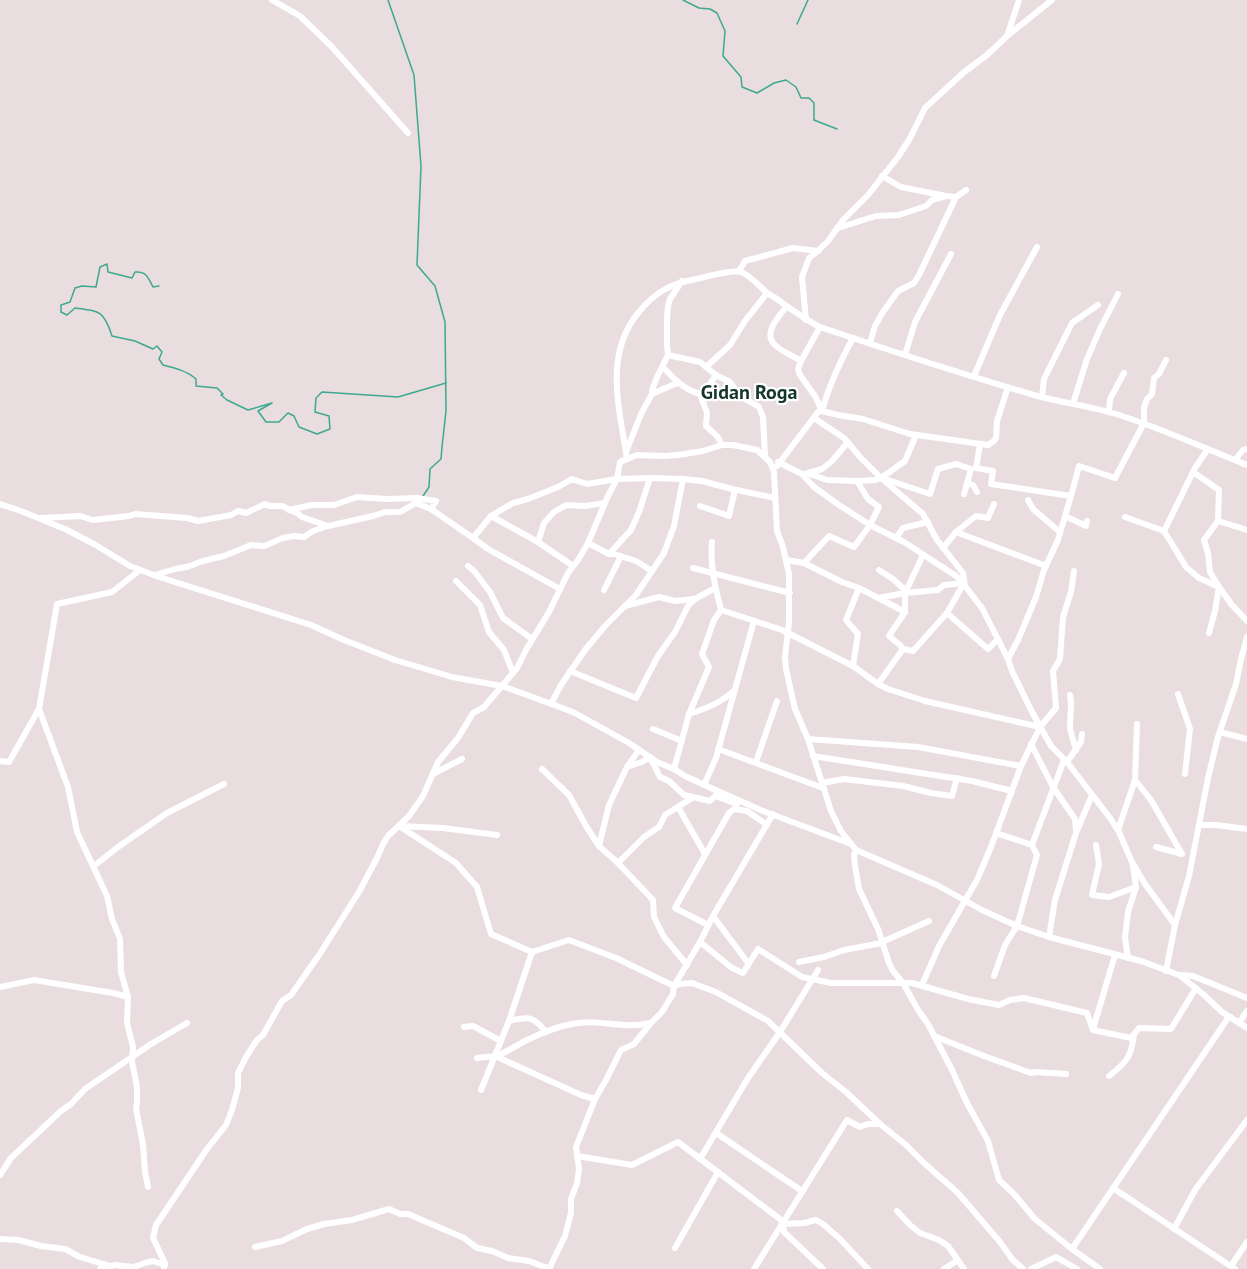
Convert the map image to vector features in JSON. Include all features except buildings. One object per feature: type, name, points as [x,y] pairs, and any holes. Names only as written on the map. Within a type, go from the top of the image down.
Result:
[{"type":"street","points":[[272,0],[300,16],[332,47],[408,133]]},
{"type":"street","points":[[1007,36],[1019,0]]},
{"type":"street","points":[[806,320],[802,277],[808,258],[828,241],[835,230],[868,195],[904,148],[925,108],[963,73],[1052,0]]},
{"type":"street","points":[[882,176],[901,187],[956,197]]},
{"type":"street","points":[[870,343],[875,326],[883,312],[898,291],[914,283],[956,197],[966,190]]},
{"type":"street","points":[[835,230],[876,216],[899,215],[926,206],[932,200],[945,196]]},
{"type":"street","points":[[974,376],[1000,315],[1037,247]]},
{"type":"street","points":[[739,272],[745,261],[761,256],[793,249],[818,251]]},
{"type":"street","points":[[905,354],[915,322],[951,254]]},
{"type":"street","points":[[626,456],[616,378],[621,344],[630,323],[661,290],[682,281],[739,272],[806,320],[820,327],[1008,387],[1042,397],[1096,408],[1144,423],[1247,465]]},
{"type":"street","points":[[165,1267],[153,1239],[156,1225],[186,1179],[226,1125],[238,1088],[238,1073],[246,1057],[263,1035],[282,1001],[291,995],[319,955],[359,892],[383,844],[409,816],[423,796],[438,762],[458,738],[473,713],[484,707],[513,673],[588,543],[668,355],[668,306],[682,281]]},
{"type":"street","points":[[706,367],[730,345],[767,292]]},
{"type":"street","points":[[1073,404],[1087,358],[1118,294]]},
{"type":"street","points":[[1042,397],[1044,379],[1072,323],[1098,305]]},
{"type":"street","points":[[787,306],[772,326],[771,338],[775,345],[801,361]]},
{"type":"street","points":[[820,327],[798,371],[822,411]]},
{"type":"street","points":[[822,411],[827,391],[853,338]]},
{"type":"street","points":[[668,355],[698,361],[716,375],[730,382],[741,398],[761,410],[765,458]]},
{"type":"street","points":[[1008,659],[1018,640],[1060,532],[1078,466],[1115,478],[1144,423],[1144,408],[1147,399],[1152,394],[1154,378],[1159,374],[1166,360]]},
{"type":"street","points":[[663,367],[677,383],[700,394]]},
{"type":"street","points":[[1109,412],[1110,399],[1124,373]]},
{"type":"street","points":[[700,394],[716,375]]},
{"type":"street","points":[[652,394],[677,383]]},
{"type":"street","points":[[774,472],[778,462],[818,412],[822,411],[863,419],[916,435],[988,445],[996,438],[997,421],[1008,387]]},
{"type":"street","points":[[700,394],[707,413],[706,426],[718,437],[722,445]]},
{"type":"street","points":[[814,418],[844,438],[881,478],[923,514],[943,548],[963,573],[964,583],[947,613],[913,651],[903,650]]},
{"type":"street","points":[[802,474],[839,481],[881,478],[905,461],[916,435]]},
{"type":"street","points":[[802,474],[822,469],[848,442]]},
{"type":"street","points":[[626,456],[691,454],[733,444],[757,450],[770,462],[774,472],[777,531],[789,574],[790,593],[785,657],[795,709],[808,739],[831,811],[841,831],[854,847],[859,889],[878,928],[888,963],[903,983],[934,1036],[988,1141],[999,1180],[1035,1219],[1100,1269]]},
{"type":"street","points":[[964,494],[980,445]]},
{"type":"street","points":[[1164,531],[1193,472],[1208,449]]},
{"type":"street","points":[[1235,460],[1243,450],[1247,449]]},
{"type":"street","points":[[778,462],[802,474],[814,487],[838,505],[896,538],[964,583],[982,608],[1051,746],[1066,761],[1118,830],[1145,884],[1175,925]]},
{"type":"street","points":[[881,478],[930,494],[938,469],[956,464],[993,471],[991,483],[1071,496]]},
{"type":"street","points":[[1193,472],[1220,490],[1218,521],[1204,540],[1210,572],[1232,605],[1247,621]]},
{"type":"street","points":[[609,554],[631,530],[650,478]]},
{"type":"street","points":[[473,538],[491,516],[513,503],[558,488],[572,479],[587,484],[617,479],[683,479],[702,481],[775,498]]},
{"type":"street","points":[[551,704],[585,650],[636,595],[664,553],[674,526],[683,479]]},
{"type":"street","points":[[839,481],[861,489]]},
{"type":"street","points":[[804,563],[829,536],[854,547],[870,525],[879,507],[868,499],[857,481]]},
{"type":"street","points":[[967,483],[973,485],[977,492]]},
{"type":"street","points":[[700,506],[729,516],[735,490]]},
{"type":"street","points":[[289,510],[312,505],[333,505],[357,497],[417,498],[436,501],[431,509]]},
{"type":"street","points":[[1028,500],[1033,509],[1060,532]]},
{"type":"street","points":[[538,542],[544,523],[554,512],[566,505],[585,506],[605,502]]},
{"type":"street","points":[[154,576],[224,556],[251,545],[264,546],[283,538],[304,537],[328,526],[385,512],[400,512],[416,503],[431,509],[488,549],[560,589]]},
{"type":"street","points":[[0,504],[65,529],[130,566],[154,576],[311,625],[395,660],[452,677],[502,686],[575,713],[685,776],[854,847],[937,885],[1017,926],[1049,937],[1141,961],[1179,975],[1193,976],[1247,998]]},
{"type":"street","points":[[37,518],[80,516],[93,520],[135,514],[198,521],[238,512],[246,513],[265,504],[282,506],[302,517],[328,526]]},
{"type":"street","points":[[943,548],[956,532],[976,516],[988,518],[994,504]]},
{"type":"street","points":[[491,516],[538,542],[573,566]]},
{"type":"street","points":[[1065,516],[1086,526],[1087,521]]},
{"type":"street","points":[[1125,517],[1164,531],[1186,567],[1199,578],[1219,587]]},
{"type":"street","points":[[1218,521],[1247,530]]},
{"type":"street","points":[[896,538],[903,528],[928,522]]},
{"type":"street","points":[[956,532],[1046,566]]},
{"type":"street","points":[[712,542],[712,573],[721,610]]},
{"type":"street","points":[[588,543],[609,554],[636,561],[652,571]]},
{"type":"street","points":[[903,650],[889,636],[905,612],[905,592],[923,555]]},
{"type":"street","points":[[604,590],[621,556]]},
{"type":"street","points":[[786,560],[804,563],[905,612]]},
{"type":"street","points":[[468,566],[490,592],[503,618],[532,639]]},
{"type":"street","points":[[693,568],[790,593]]},
{"type":"street","points":[[0,761],[9,762],[39,709],[57,604],[112,592],[140,570]]},
{"type":"street","points":[[879,570],[893,579],[905,592]]},
{"type":"street","points":[[922,985],[939,946],[977,880],[1031,744],[1040,727],[1056,708],[1053,671],[1059,659],[1063,617],[1071,592],[1074,571]]},
{"type":"street","points":[[456,581],[480,605],[489,632],[504,650],[513,673]]},
{"type":"street","points":[[878,598],[905,592],[938,590],[944,585],[964,583]]},
{"type":"street","points":[[1209,633],[1219,587]]},
{"type":"street","points":[[570,671],[636,699],[688,606],[695,599],[715,588]]},
{"type":"street","points":[[853,666],[858,634],[846,620],[859,588]]},
{"type":"street","points":[[624,606],[659,597],[675,601],[695,599]]},
{"type":"street","points":[[721,610],[782,630],[853,666],[888,689],[925,701],[1040,727]]},
{"type":"street","points":[[674,769],[689,714],[709,667],[702,654],[714,620],[721,610]]},
{"type":"street","points":[[947,613],[988,649],[998,639]]},
{"type":"street","points":[[704,785],[716,758],[754,621]]},
{"type":"street","points":[[1166,971],[1175,925],[1189,876],[1208,778],[1236,684],[1247,637]]},
{"type":"street","points":[[878,684],[903,650]]},
{"type":"street","points":[[689,714],[723,701],[736,689]]},
{"type":"street","points":[[1178,694],[1190,729],[1185,774]]},
{"type":"street","points":[[1070,695],[1070,729],[1076,750]]},
{"type":"street","points":[[756,762],[777,701]]},
{"type":"street","points":[[39,709],[68,786],[77,832],[107,896],[112,919],[120,939],[121,972],[128,997],[127,1023],[133,1047],[132,1057],[137,1087],[136,1109],[148,1187]]},
{"type":"street","points":[[1118,830],[1136,780],[1137,724]]},
{"type":"street","points":[[653,729],[682,741]]},
{"type":"street","points":[[1220,732],[1247,739]]},
{"type":"street","points":[[1032,845],[1053,787],[1066,761],[1081,741],[1082,734]]},
{"type":"street","points":[[808,739],[918,747],[1021,766]]},
{"type":"street","points":[[1031,744],[1053,787],[1075,819],[1076,833]]},
{"type":"street","points":[[718,749],[823,786],[844,779],[903,786],[931,794],[952,796],[957,778]]},
{"type":"street","points":[[599,846],[609,806],[627,766],[639,750]]},
{"type":"street","points":[[813,756],[957,778],[1012,791]]},
{"type":"street","points":[[627,766],[650,757]]},
{"type":"street","points":[[650,757],[660,777],[669,781],[684,795],[710,801],[716,796],[736,803],[766,825]]},
{"type":"street","points":[[432,775],[462,759]]},
{"type":"street","points":[[543,769],[569,795],[599,846],[653,900],[654,917],[664,937],[687,965]]},
{"type":"street","points":[[1136,780],[1151,800],[1182,854],[1156,847]]},
{"type":"street","points":[[94,866],[167,813],[224,784]]},
{"type":"street","points":[[1049,937],[1055,900],[1076,833],[1092,795]]},
{"type":"street","points":[[618,863],[644,837],[659,826],[665,815],[692,798]]},
{"type":"street","points":[[678,807],[705,854]]},
{"type":"street","points":[[708,925],[675,908],[729,813],[734,809],[747,811]]},
{"type":"street","points":[[255,1247],[282,1240],[315,1227],[352,1220],[390,1209],[400,1214],[408,1214],[464,1238],[477,1248],[508,1258],[529,1261],[550,1269],[565,1236],[571,1213],[571,1199],[579,1170],[576,1147],[595,1099],[621,1050],[634,1044],[662,1012],[713,916],[773,814]]},
{"type":"street","points":[[399,825],[497,835]]},
{"type":"street","points":[[399,825],[456,863],[477,887],[491,934],[532,952],[569,940],[616,958],[674,986],[692,984],[716,992],[768,1021],[822,1073],[958,1193],[1012,1259],[1023,1269]]},
{"type":"street","points":[[1198,825],[1247,829]]},
{"type":"street","points":[[994,976],[1005,945],[1017,926],[1037,855],[1032,845],[996,833]]},
{"type":"street","points":[[1096,845],[1099,864],[1092,896],[1109,897],[1136,887]]},
{"type":"street","points":[[1128,958],[1125,938],[1128,912],[1136,887],[1132,862]]},
{"type":"street","points":[[713,916],[748,963]]},
{"type":"street","points":[[800,962],[882,942],[929,921]]},
{"type":"street","points":[[700,942],[732,968],[742,973],[758,949],[802,977],[831,983],[922,985],[999,1005],[1010,1000],[1024,998],[1087,1013],[1093,1030]]},
{"type":"street","points":[[481,1090],[509,1021],[532,952]]},
{"type":"street","points":[[1093,1030],[1115,955]]},
{"type":"street","points":[[700,1158],[748,1078],[780,1032],[818,970]]},
{"type":"street","points":[[1179,975],[1247,1028]]},
{"type":"street","points":[[0,987],[34,981],[128,997]]},
{"type":"street","points":[[1093,1030],[1131,1038],[1139,1028],[1171,1029],[1196,988]]},
{"type":"street","points":[[1239,1023],[1247,1011]]},
{"type":"street","points":[[509,1021],[523,1017],[536,1020],[546,1032]]},
{"type":"street","points":[[1072,1249],[1230,1017]]},
{"type":"street","points":[[477,1058],[495,1056],[568,1024],[582,1022],[638,1026],[651,1023]]},
{"type":"street","points":[[0,1175],[11,1158],[85,1089],[151,1044],[187,1023]]},
{"type":"street","points":[[464,1027],[473,1026],[501,1041]]},
{"type":"street","points":[[1109,1076],[1123,1065],[1132,1052],[1134,1034]]},
{"type":"street","points":[[934,1036],[1031,1073],[1066,1074]]},
{"type":"street","points":[[495,1056],[581,1095],[595,1099]]},
{"type":"street","points":[[754,1269],[847,1120],[861,1127],[868,1124],[880,1124]]},
{"type":"street","points":[[1174,1229],[1195,1190],[1247,1120]]},
{"type":"street","points":[[716,1133],[802,1191]]},
{"type":"street","points":[[577,1156],[632,1165],[678,1142],[780,1219],[784,1232],[823,1269]]},
{"type":"street","points":[[675,1248],[718,1172]]},
{"type":"street","points":[[1113,1188],[1233,1268],[1247,1242]]},
{"type":"street","points":[[897,1211],[910,1226],[920,1233],[948,1246],[964,1269]]},
{"type":"street","points":[[783,1224],[816,1220],[840,1239],[868,1269]]},
{"type":"street","points":[[0,1239],[65,1249],[80,1257],[110,1266],[133,1267],[153,1261],[165,1267]]},
{"type":"street","points":[[1031,1269],[1056,1257],[1077,1269]]},
{"type":"street","points":[[944,1269],[958,1260]]},
{"type":"street","points":[[100,1269],[110,1266]]},
{"type":"waterway","points":[[388,0],[414,75],[421,166],[417,265],[435,286],[445,322],[446,411],[441,459],[430,469],[429,487],[423,496]]},
{"type":"waterway","points":[[683,0],[717,13],[725,31],[723,56],[741,77],[742,87],[757,93],[774,83],[786,80],[796,87],[801,98],[809,98],[814,103],[814,120],[837,129]]},
{"type":"waterway","points":[[797,24],[808,0]]},
{"type":"waterway","points":[[159,286],[153,287],[147,276],[142,273],[135,272],[132,278],[108,272],[107,264],[100,267],[96,287],[75,288],[70,302],[61,305],[61,312],[67,315],[75,308],[96,312],[103,317],[112,336],[135,341],[153,349],[157,346],[162,352],[159,359],[163,365],[192,376],[196,379],[196,386],[217,388],[227,400],[248,410],[272,403],[258,411],[266,422],[279,422],[288,413],[294,416],[299,427],[317,434],[330,429],[329,416],[315,412],[316,398],[322,392],[398,397],[446,383]]},
{"type":"district","name":"Gidan Roga","points":[[749,392]]}]
